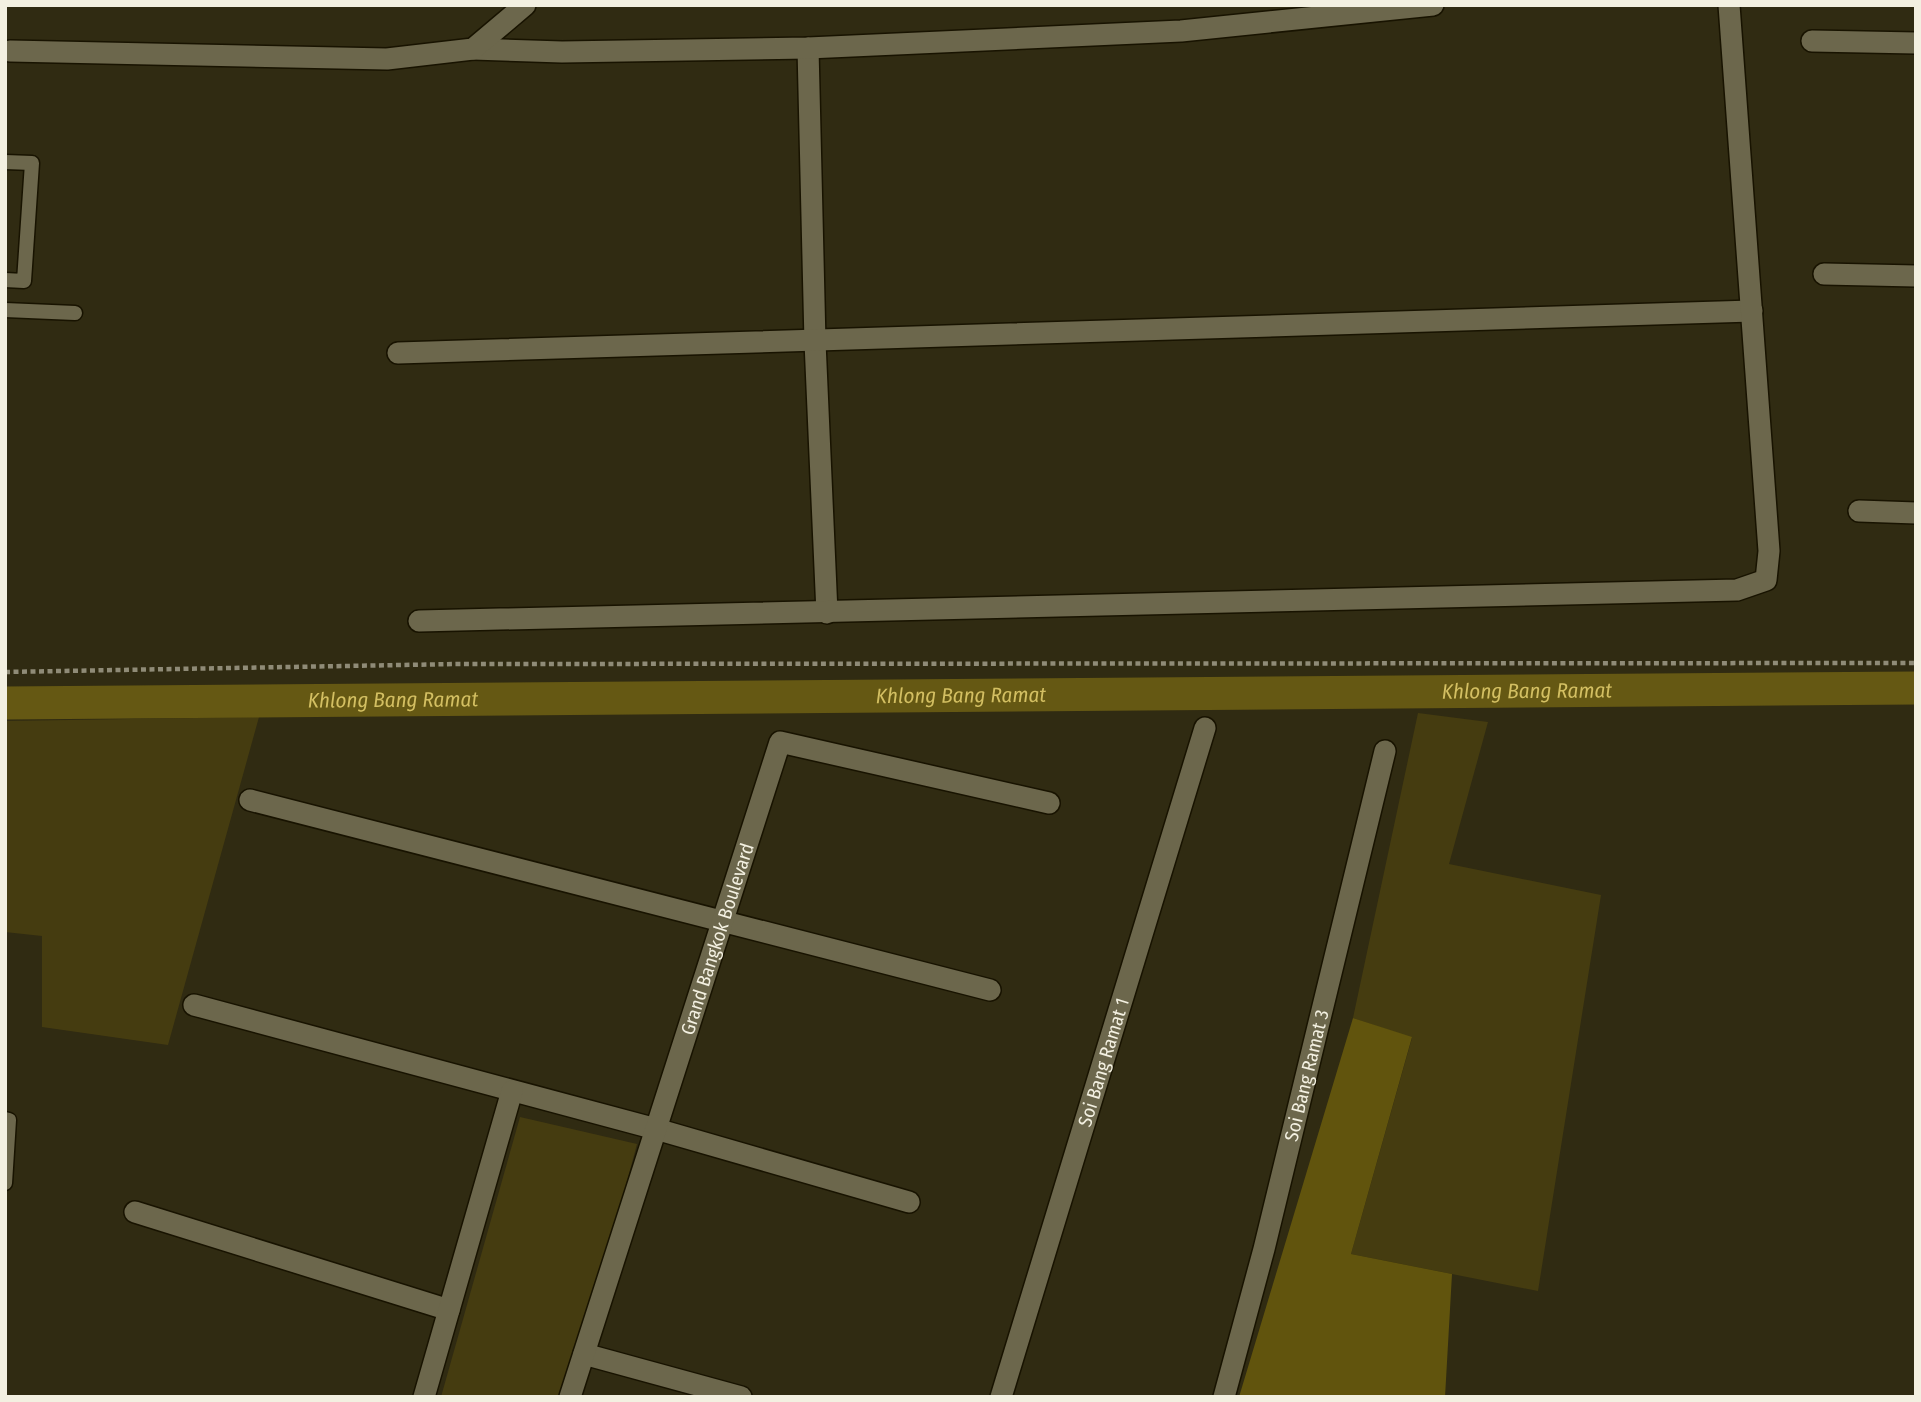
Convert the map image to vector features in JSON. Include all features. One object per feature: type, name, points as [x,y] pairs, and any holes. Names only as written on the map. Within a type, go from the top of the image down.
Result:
[{"type":"street","points":[[473,49],[525,5]]},
{"type":"street","points":[[7,48],[387,59],[473,49],[562,52],[808,48],[1181,31],[1433,5]]},
{"type":"street","points":[[419,621],[1737,590],[1766,580],[1769,551],[1728,5]]},
{"type":"street","points":[[1812,41],[1916,43]]},
{"type":"street","points":[[808,48],[815,342],[827,613]]},
{"type":"street","points":[[1824,274],[1916,276]]},
{"type":"street","points":[[398,353],[1752,312]]},
{"type":"street","points":[[1859,511],[1916,513]]},
{"type":"street","name":"Soi Bang Ramat 1","points":[[1001,1397],[1205,728]]},
{"type":"street","name":"Grand Bangkok Boulevard","points":[[570,1397],[780,742],[1049,803]]},
{"type":"street","name":"Soi Bang Ramat 3","points":[[1224,1397],[1264,1249],[1385,751]]},
{"type":"street","points":[[250,800],[990,990]]},
{"type":"street","points":[[194,1005],[656,1129],[909,1202]]},
{"type":"street","points":[[424,1397],[512,1091]]},
{"type":"street","points":[[135,1212],[449,1310]]},
{"type":"street","points":[[584,1354],[741,1397]]},
{"type":"lane","points":[[5,162],[32,163],[24,281],[5,280]]},
{"type":"lane","points":[[5,310],[75,313]]},
{"type":"lane","points":[[5,1119],[9,1120],[5,1183]]},
{"type":"path","points":[[5,672],[459,664],[1916,663]]},
{"type":"shaded area","points":[[1418,713],[1488,722],[1449,864],[1601,895],[1538,1291],[1351,1254],[1412,1038],[1353,1018]]},
{"type":"shaded area","points":[[259,717],[168,1045],[42,1027],[42,936],[5,932],[5,721]]},
{"type":"shaded area","points":[[1353,1018],[1412,1037],[1351,1254],[1452,1274],[1445,1397],[1239,1397]]},
{"type":"shaded area","points":[[520,1117],[637,1144],[569,1397],[441,1397]]},
{"type":"waterway","name":"Khlong Bang Ramat","points":[[5,703],[1916,688]]}]
